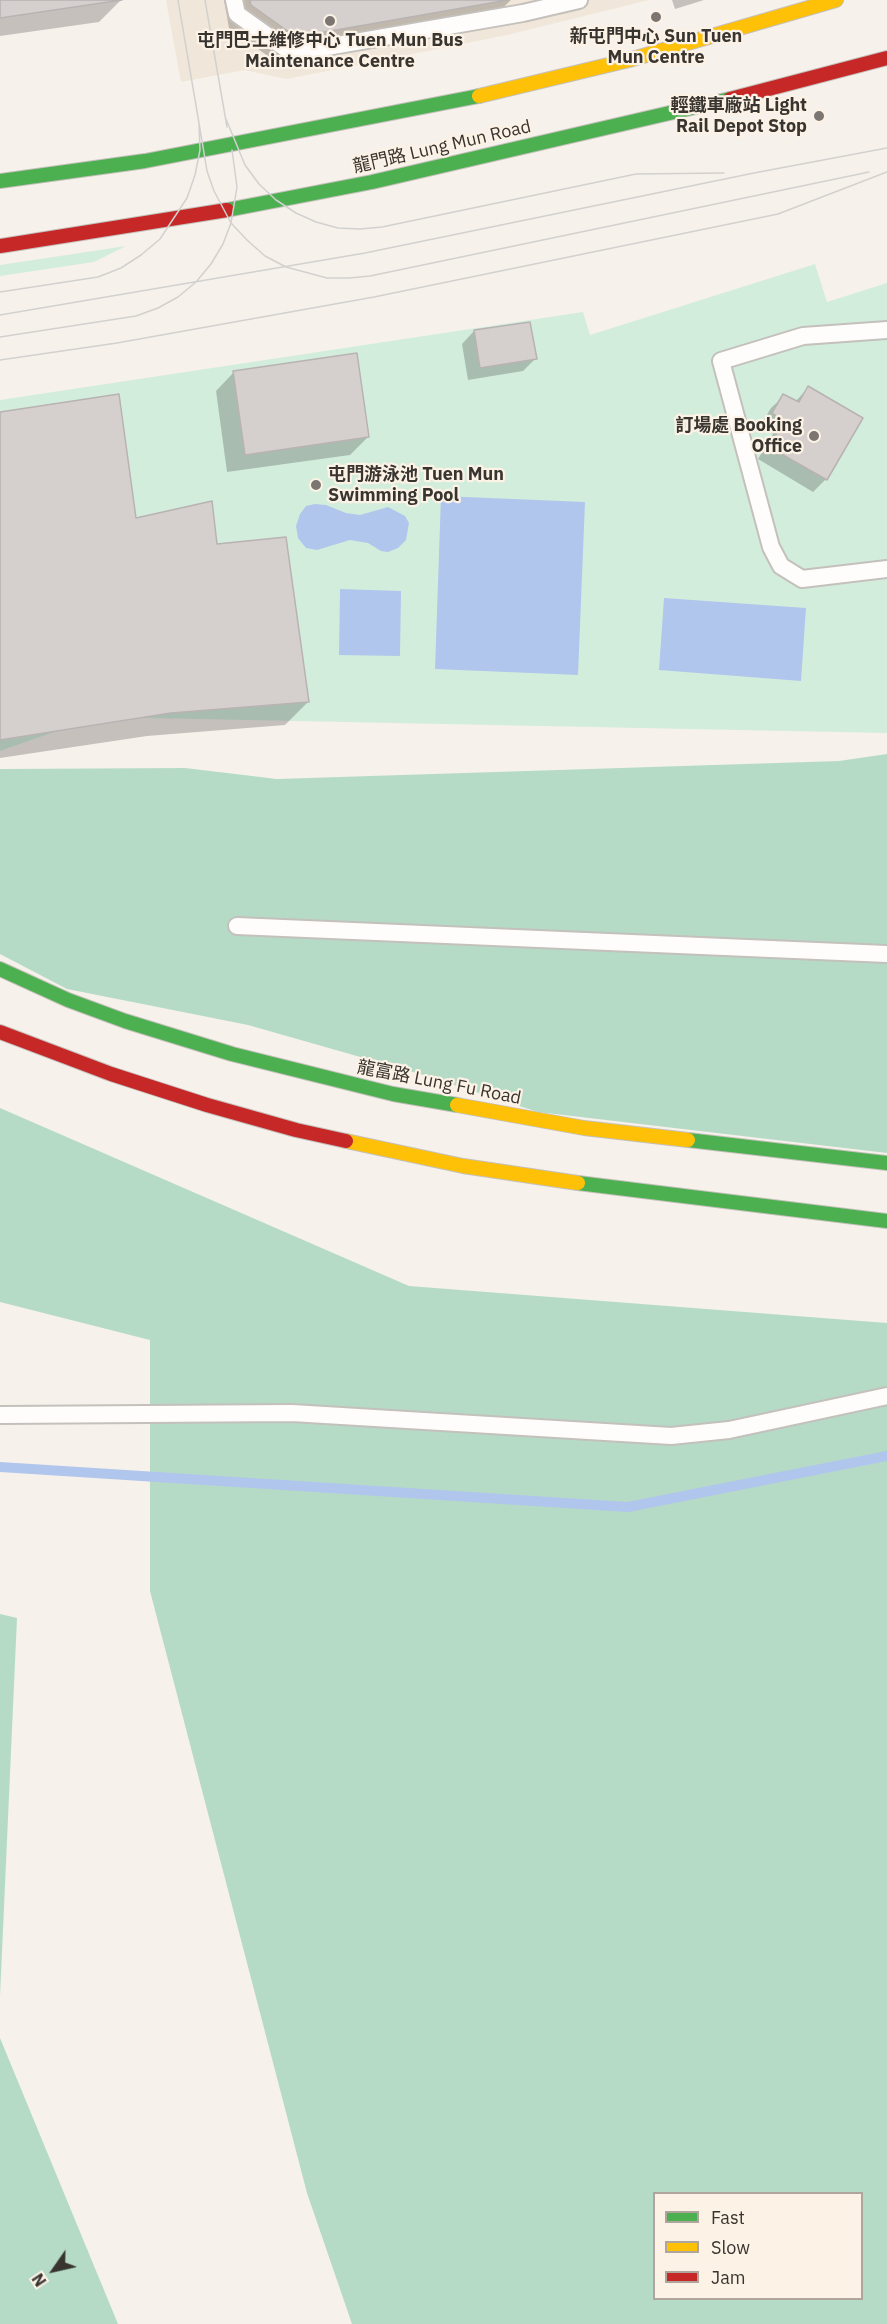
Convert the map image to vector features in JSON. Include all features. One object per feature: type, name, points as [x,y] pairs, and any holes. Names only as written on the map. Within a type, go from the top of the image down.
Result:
[{"type":"main road","points":[[0,182],[145,160],[408,111],[629,60],[836,0]]},
{"type":"main road","name":"龍門路 Lung Mun Road","points":[[0,246],[151,224],[372,182],[771,90],[887,58]]},
{"type":"main road","name":"龍富路 Lung Fu Road","points":[[0,969],[68,1000],[125,1021],[232,1054],[393,1094],[489,1113],[584,1128],[887,1163]]},
{"type":"main road","points":[[0,1032],[48,1051],[207,1105],[296,1130],[384,1150],[463,1166],[590,1185],[887,1221]]},
{"type":"lane","points":[[234,0],[237,14],[292,53],[523,14],[579,0]]},
{"type":"lane","points":[[887,330],[803,336],[721,361],[771,548],[781,566],[802,579],[887,569]]},
{"type":"lane","points":[[237,926],[887,954]]},
{"type":"lane","points":[[0,1415],[303,1414],[672,1436],[729,1430],[887,1396]]},
{"type":"shaded area","points":[[166,0],[649,0],[507,35],[287,79],[244,70],[181,82]]},
{"type":"green space","points":[[126,246],[94,262],[0,276],[0,265]]},
{"type":"green space","name":"屯門游泳池 Tuen Mun Swimming Pool","points":[[815,264],[827,302],[887,283],[887,733],[97,717],[0,751],[0,400],[583,312],[590,335]]},
{"type":"green space","points":[[887,754],[887,1153],[538,1112],[420,1074],[248,1025],[67,989],[0,954],[0,769],[185,768],[277,779],[839,761]]},
{"type":"green space","points":[[0,1108],[409,1286],[887,1323],[887,2324],[352,2324],[307,2193],[150,1591],[150,1340],[0,1302]]},
{"type":"green space","points":[[0,1614],[17,1618],[0,1996]]},
{"type":"green space","points":[[0,2038],[118,2324],[0,2324]]},
{"type":"water","points":[[441,496],[585,502],[578,675],[435,669]]},
{"type":"water","points":[[315,504],[360,515],[388,507],[405,516],[409,523],[406,540],[398,548],[388,552],[381,551],[368,543],[350,540],[317,550],[306,548],[298,538],[296,526],[306,506]]},
{"type":"water","points":[[340,589],[401,591],[400,656],[339,655]]},
{"type":"water","points":[[664,598],[806,608],[801,681],[659,670]]},
{"type":"building","points":[[0,0],[122,0],[0,18]]},
{"type":"building","name":"屯門巴士維修中心 Tuen Mun Bus Maintenance Centre","points":[[250,0],[508,0],[296,37],[251,5]]},
{"type":"building","points":[[530,322],[537,359],[480,368],[474,330]]},
{"type":"building","points":[[357,353],[369,437],[245,455],[233,371]]},
{"type":"building","name":"訂場處 Booking Office","points":[[808,386],[863,418],[827,480],[769,447],[784,421],[772,413],[783,394],[799,402]]},
{"type":"building","points":[[119,394],[136,518],[212,501],[217,544],[286,537],[309,702],[171,713],[0,740],[0,412]]},
{"type":"waterway","points":[[0,1467],[628,1507],[887,1456]]},
{"type":"tram line","points":[[0,292],[98,277],[121,268],[160,239],[187,198],[200,150],[199,123],[178,0]]},
{"type":"tram line","points":[[205,0],[227,127]]},
{"type":"tram line","points":[[226,119],[245,165],[259,184],[276,200],[296,213],[338,228],[382,227],[636,174],[724,173]]},
{"type":"tram line","points":[[199,123],[207,171],[214,191],[231,223],[265,256],[286,267],[327,278],[370,276],[869,172]]},
{"type":"tram line","points":[[0,315],[365,253],[887,148]]},
{"type":"tram line","points":[[0,337],[136,316],[178,297],[196,282],[211,264],[223,244],[231,223],[237,187],[232,150]]},
{"type":"tram line","points":[[0,360],[117,343],[374,297],[778,214],[887,172]]},
{"type":"traffic: fast","points":[[0,181],[145,161],[479,96]]},
{"type":"traffic: fast","points":[[227,210],[372,182],[730,99]]},
{"type":"traffic: fast","points":[[0,969],[68,1000],[125,1021],[232,1054],[393,1094],[457,1105]]},
{"type":"traffic: fast","points":[[688,1140],[887,1163]]},
{"type":"traffic: fast","points":[[578,1183],[887,1221]]},
{"type":"traffic: slow","points":[[479,96],[629,60],[836,0]]},
{"type":"traffic: slow","points":[[457,1105],[584,1128],[688,1140]]},
{"type":"traffic: slow","points":[[346,1141],[463,1166],[578,1183]]},
{"type":"traffic: jam","points":[[730,99],[887,58]]},
{"type":"traffic: jam","points":[[0,246],[227,210]]},
{"type":"traffic: jam","points":[[0,1032],[111,1074],[207,1105],[296,1130],[346,1141]]},
{"type":"place","name":"新屯門中心 Sun Tuen Mun Centre","points":[[656,17]]},
{"type":"place","name":"屯門巴士維修中心 Tuen Mun Bus Maintenance Centre","points":[[330,21]]},
{"type":"place","name":"輕鐵車廠站 Light Rail Depot Stop","points":[[819,116]]},
{"type":"place","name":"訂場處 Booking Office","points":[[814,436]]},
{"type":"place","name":"屯門游泳池 Tuen Mun Swimming Pool","points":[[316,485]]}]
